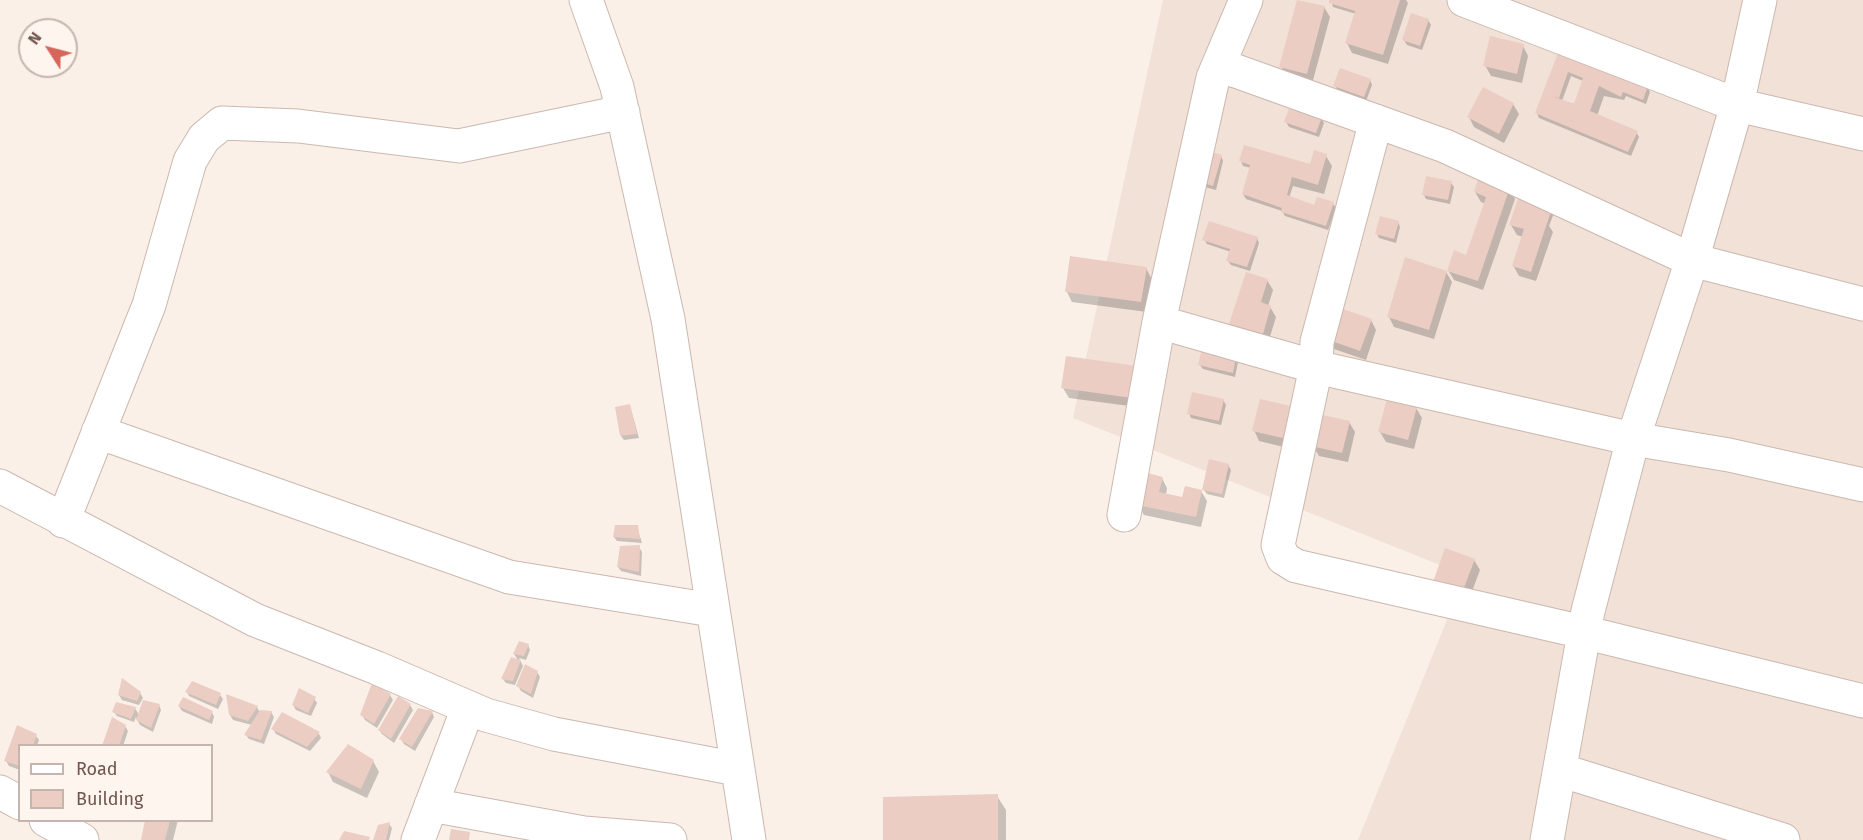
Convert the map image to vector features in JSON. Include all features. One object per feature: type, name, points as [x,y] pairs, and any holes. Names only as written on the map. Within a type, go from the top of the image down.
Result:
[{"type":"street","points":[[586,0],[617,87],[668,319],[748,840]]},
{"type":"street","points":[[1124,514],[1159,322],[1214,78],[1246,0]]},
{"type":"street","points":[[1464,0],[1737,105],[1863,134]]},
{"type":"street","points":[[1547,840],[1583,632],[1633,440],[1692,260],[1737,105],[1760,0]]},
{"type":"street","points":[[1218,70],[1226,68],[1236,71],[1445,146],[1692,260],[1863,304]]},
{"type":"street","points":[[63,521],[149,305],[190,161],[204,138],[222,123],[298,126],[459,146],[623,112]]},
{"type":"street","points":[[1376,121],[1317,342],[1316,367],[1278,545],[1283,558],[1296,566],[1583,632],[1863,701]]},
{"type":"street","points":[[1159,322],[1316,367],[1633,440],[1729,455],[1863,485]]},
{"type":"street","points":[[99,432],[509,577],[712,610]]},
{"type":"street","points":[[0,486],[255,620],[377,668],[486,715],[554,734],[737,769]]},
{"type":"street","points":[[418,840],[468,708]]},
{"type":"street","points":[[1560,770],[1783,840]]},
{"type":"street","points":[[431,805],[583,836],[670,840]]},
{"type":"street","points":[[50,822],[82,840]]},
{"type":"shaded area","points":[[1163,0],[1863,0],[1863,840],[1358,840],[1465,575],[1073,418]]},
{"type":"building","points":[[1297,0],[1325,6],[1307,74],[1279,67]]},
{"type":"building","points":[[1329,0],[1400,0],[1383,55],[1345,43],[1355,11],[1329,3]]},
{"type":"building","points":[[1411,13],[1429,19],[1420,46],[1402,40]]},
{"type":"building","points":[[1490,36],[1524,44],[1517,74],[1483,66]]},
{"type":"building","points":[[1558,53],[1648,86],[1643,100],[1623,92],[1621,97],[1599,86],[1590,111],[1638,131],[1628,152],[1535,113]],"holes":[[[1568,72],[1583,78],[1574,104],[1552,96],[1559,98]]]},
{"type":"building","points":[[1340,68],[1371,79],[1364,97],[1333,86]]},
{"type":"building","points":[[1483,87],[1514,103],[1499,134],[1467,117]]},
{"type":"building","points":[[1290,106],[1322,117],[1316,133],[1284,122]]},
{"type":"building","points":[[1244,145],[1310,164],[1314,150],[1327,154],[1318,185],[1292,177],[1287,195],[1314,205],[1317,197],[1334,202],[1326,226],[1281,212],[1282,208],[1242,194],[1250,165],[1239,161]]},
{"type":"building","points":[[1205,150],[1222,155],[1213,186],[1196,181]]},
{"type":"building","points":[[1426,176],[1452,181],[1448,200],[1422,195]]},
{"type":"building","points":[[1479,176],[1510,187],[1478,281],[1447,271],[1454,250],[1466,255],[1486,197],[1474,192]]},
{"type":"building","points":[[1519,196],[1552,208],[1531,272],[1512,266],[1524,229],[1509,225]]},
{"type":"building","points":[[1380,216],[1399,221],[1394,239],[1375,234]]},
{"type":"building","points":[[1209,221],[1258,237],[1247,267],[1226,261],[1230,249],[1202,240]]},
{"type":"building","points":[[1070,256],[1147,267],[1141,302],[1065,292]]},
{"type":"building","points":[[1405,257],[1447,271],[1429,330],[1387,317]]},
{"type":"building","points":[[1246,272],[1268,279],[1261,302],[1271,306],[1263,334],[1229,324]]},
{"type":"building","points":[[1337,307],[1372,319],[1360,351],[1326,339]]},
{"type":"building","points":[[1202,348],[1236,356],[1233,373],[1198,365]]},
{"type":"building","points":[[1066,356],[1137,366],[1132,398],[1061,388]]},
{"type":"building","points":[[1192,392],[1224,399],[1219,421],[1187,414]]},
{"type":"building","points":[[1260,399],[1295,407],[1287,439],[1252,431]]},
{"type":"building","points":[[1387,399],[1417,407],[1408,440],[1378,432]]},
{"type":"building","points":[[630,404],[637,434],[620,436],[615,407]]},
{"type":"building","points":[[1318,414],[1350,421],[1342,453],[1311,446]]},
{"type":"building","points":[[1209,459],[1229,464],[1222,494],[1202,490]]},
{"type":"building","points":[[1144,472],[1163,477],[1159,492],[1182,497],[1185,486],[1202,490],[1196,517],[1137,505]]},
{"type":"building","points":[[615,525],[638,525],[640,539],[613,537]]},
{"type":"building","points":[[640,545],[639,572],[617,567],[620,546]]},
{"type":"building","points":[[1445,548],[1475,559],[1462,593],[1433,582]]},
{"type":"building","points":[[519,641],[529,644],[524,656],[513,654]]},
{"type":"building","points":[[511,657],[521,660],[513,681],[501,679]]},
{"type":"building","points":[[525,664],[538,671],[531,694],[516,686]]},
{"type":"building","points":[[122,678],[141,692],[137,701],[118,695]]},
{"type":"building","points":[[192,681],[221,693],[216,705],[185,692]]},
{"type":"building","points":[[372,683],[391,694],[374,724],[360,715]]},
{"type":"building","points":[[299,688],[316,697],[308,713],[292,705]]},
{"type":"building","points":[[226,694],[258,706],[248,721],[229,715]]},
{"type":"building","points":[[398,696],[411,704],[391,739],[378,730]]},
{"type":"building","points":[[183,697],[213,711],[209,720],[178,706]]},
{"type":"building","points":[[143,700],[160,704],[151,728],[136,720]]},
{"type":"building","points":[[116,702],[136,707],[131,719],[112,712]]},
{"type":"building","points":[[418,708],[433,711],[412,747],[399,739]]},
{"type":"building","points":[[260,710],[272,711],[261,740],[244,735]]},
{"type":"building","points":[[282,712],[320,732],[307,747],[271,729]]},
{"type":"building","points":[[112,717],[126,725],[120,744],[103,744]]},
{"type":"building","points":[[17,725],[37,734],[34,744],[18,744],[18,765],[4,761]]},
{"type":"building","points":[[348,744],[374,760],[361,789],[326,772]]},
{"type":"building","points":[[998,794],[998,840],[883,840],[883,797]]},
{"type":"building","points":[[145,822],[170,822],[165,840],[141,840]]},
{"type":"building","points":[[390,822],[386,840],[373,840],[378,825]]},
{"type":"building","points":[[451,829],[470,832],[469,840],[449,840]]},
{"type":"building","points":[[344,831],[370,837],[369,840],[339,840]]}]
